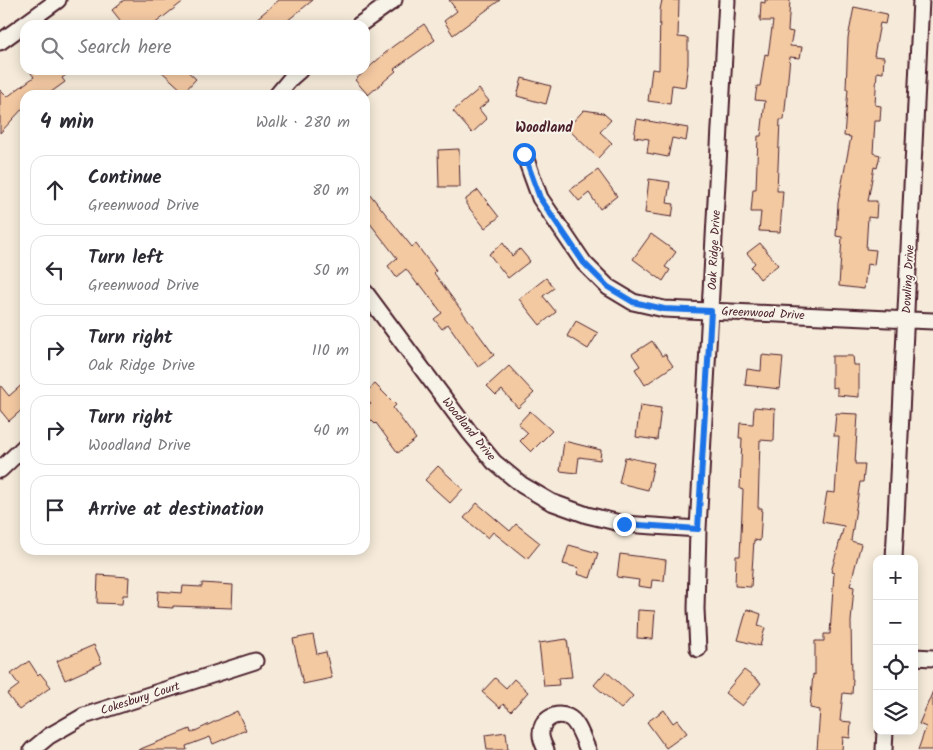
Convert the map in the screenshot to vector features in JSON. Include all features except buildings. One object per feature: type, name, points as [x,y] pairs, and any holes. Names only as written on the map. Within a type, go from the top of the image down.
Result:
[{"type":"street","points":[[30,20],[58,0]]},
{"type":"street","points":[[366,20],[394,0]]},
{"type":"street","name":"Oak Ridge Drive","points":[[698,649],[696,609],[698,529],[726,0]]},
{"type":"street","name":"Dowling Drive","points":[[894,555],[921,0]]},
{"type":"street","points":[[0,42],[20,28]]},
{"type":"street","points":[[282,90],[294,75]]},
{"type":"street","name":"Greenwood Drive","points":[[524,154],[540,198],[584,263],[608,287],[633,302],[664,309],[933,321]]},
{"type":"street","name":"Woodland Drive","points":[[370,299],[470,433],[494,462],[522,485],[551,502],[587,515],[624,524],[698,529]]},
{"type":"street","points":[[0,470],[20,451]]},
{"type":"street","points":[[918,657],[933,658]]},
{"type":"street","name":"Cokesbury Court","points":[[32,750],[49,736],[84,716],[255,661]]},
{"type":"street","points":[[546,750],[541,738],[541,729],[546,720],[556,714],[569,717],[576,725],[588,750]]},
{"type":"street","points":[[884,750],[885,735]]},
{"type":"district","name":"Woodland","points":[[544,127]]},
{"type":"route","points":[[524,154],[540,198],[584,263],[608,287],[633,302],[664,309],[711,311],[698,529],[624,524]]}]
